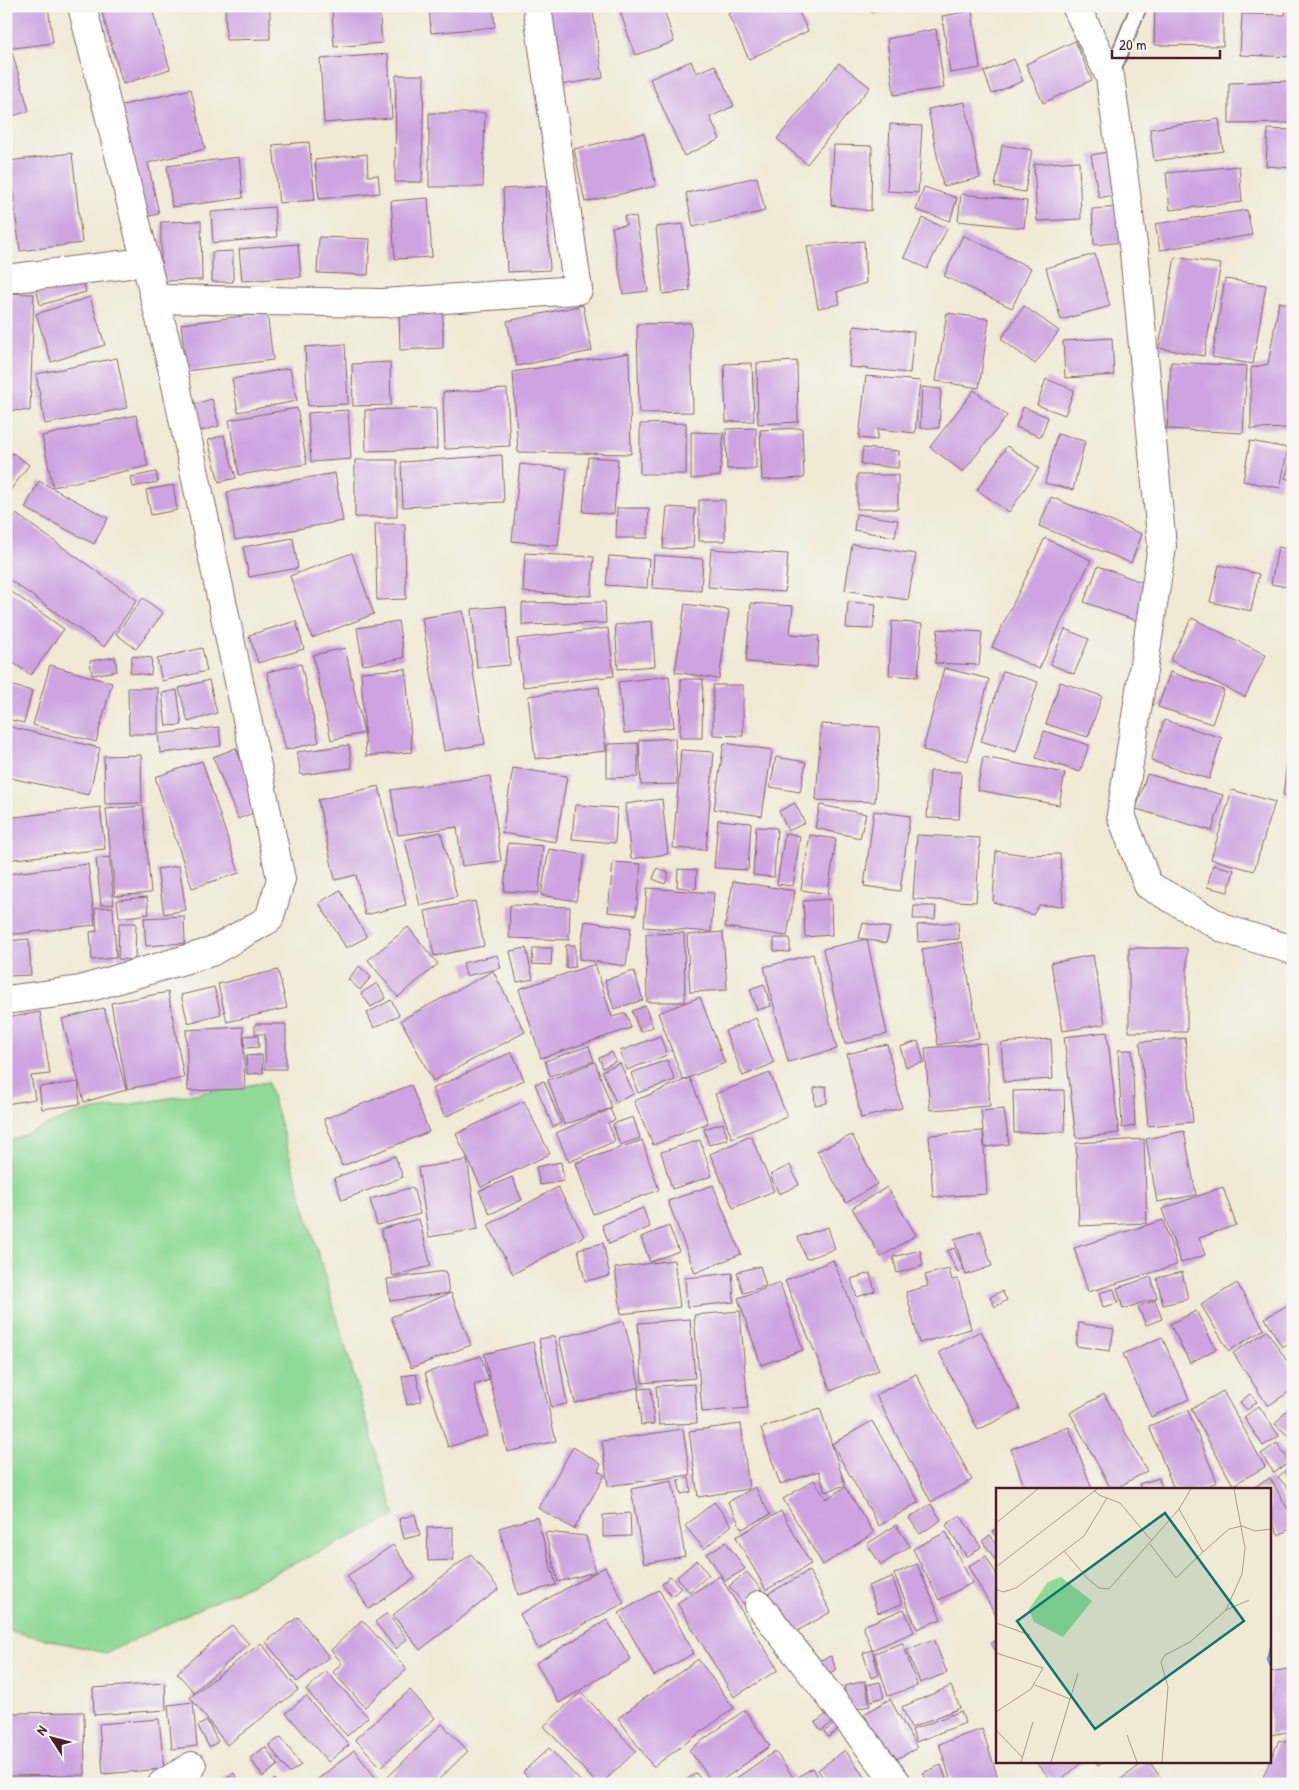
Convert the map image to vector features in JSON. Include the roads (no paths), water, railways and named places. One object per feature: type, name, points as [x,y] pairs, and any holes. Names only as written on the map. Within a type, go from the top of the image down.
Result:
[{"type":"street","points":[[6,1000],[80,990],[211,952],[269,919],[281,880],[175,381],[82,6]]},
{"type":"street","points":[[155,299],[384,302],[578,290],[537,6]]},
{"type":"street","points":[[1076,6],[1110,77],[1134,252],[1162,546],[1120,815],[1148,885],[1225,929],[1293,950]]},
{"type":"street","points":[[6,279],[145,262]]},
{"type":"street","points":[[759,1605],[898,1784]]},
{"type":"street","points":[[162,1784],[192,1766]]},
{"type":"lane","points":[[1110,77],[1140,6]]}]
